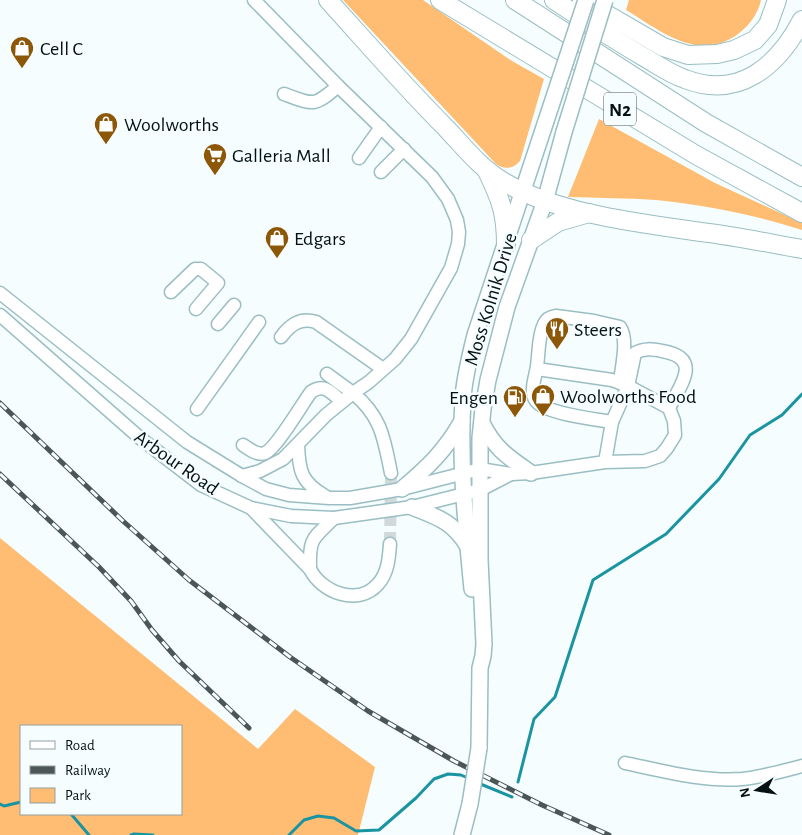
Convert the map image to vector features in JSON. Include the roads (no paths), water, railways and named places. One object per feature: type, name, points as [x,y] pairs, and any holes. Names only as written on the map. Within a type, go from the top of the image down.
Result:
[{"type":"highway","points":[[328,0],[407,88],[486,170],[504,182],[545,200],[590,213],[802,249]]},
{"type":"highway","name":"N2","points":[[440,0],[696,155],[802,213]]},
{"type":"highway","name":"N2","points":[[515,0],[706,123],[802,177]]},
{"type":"highway","points":[[554,0],[624,46],[665,70],[686,80],[704,84],[720,85],[746,80],[764,70],[778,57],[802,20]]},
{"type":"highway","points":[[584,0],[663,47],[688,55],[717,54],[734,50],[755,40],[768,25],[776,0]]},
{"type":"highway","points":[[486,170],[502,205],[506,225],[506,245]]},
{"type":"highway","points":[[531,240],[558,222],[590,213]]},
{"type":"main road","name":"Moss Kolnik Drive","points":[[480,668],[477,656],[463,473],[463,397],[475,336],[524,192],[584,0]]},
{"type":"main road","name":"Moss Kolnik Drive","points":[[462,835],[470,804],[479,748],[480,668],[484,644],[480,560],[480,469],[482,422],[488,380],[507,307],[545,200],[605,0]]},
{"type":"main road","points":[[402,489],[424,471],[437,457],[463,419]]},
{"type":"main road","points":[[482,422],[497,448],[531,473]]},
{"type":"main road","points":[[412,508],[439,518],[452,526],[460,534],[468,547]]},
{"type":"street","points":[[242,476],[271,466],[283,459],[341,402],[369,382],[395,359],[411,340],[451,268],[458,244],[459,232],[457,220],[448,198],[432,177],[338,86],[254,0]]},
{"type":"street","points":[[284,94],[305,102],[317,102],[338,86]]},
{"type":"street","points":[[359,158],[381,127]]},
{"type":"street","points":[[380,172],[404,149]]},
{"type":"street","points":[[171,292],[195,269],[201,269],[218,283],[196,309]]},
{"type":"street","name":"Arbour Road","points":[[0,293],[187,442],[242,476],[266,488],[289,495],[350,498],[402,489],[480,469]]},
{"type":"street","points":[[218,324],[234,305]]},
{"type":"street","name":"Arbour Road","points":[[0,316],[148,444],[201,485],[251,508],[291,516],[334,518],[412,508],[480,490],[511,474]]},
{"type":"street","points":[[612,422],[559,412],[536,402],[533,394],[533,383],[537,369],[541,331],[547,320],[556,316],[594,321],[620,327],[623,332],[624,341],[624,384]]},
{"type":"street","points":[[281,337],[296,322],[312,321],[340,338],[383,370]]},
{"type":"street","points":[[197,409],[259,322]]},
{"type":"street","points":[[605,462],[612,422],[635,352],[642,349],[654,350],[681,357],[686,364],[686,373],[669,408]]},
{"type":"street","points":[[480,469],[511,474],[531,473],[605,462],[645,462],[660,456],[668,448],[675,435],[674,421],[669,408],[624,384],[612,380],[537,369]]},
{"type":"street","points":[[327,374],[362,400],[377,420],[382,433],[391,473]]},
{"type":"street","points":[[243,445],[254,452],[262,454],[275,446],[310,392],[315,389],[328,389],[341,402]]},
{"type":"street","points":[[298,445],[301,473],[312,488],[329,498]]},
{"type":"street","points":[[251,508],[310,568],[315,578],[322,585],[338,593],[358,595],[371,590],[381,580],[388,564],[390,544]]},
{"type":"street","points":[[310,568],[311,544],[315,537],[334,518]]},
{"type":"street","points":[[624,763],[695,777],[726,779],[754,777],[802,766]]},
{"type":"waterway","points":[[518,782],[534,719],[555,697],[593,580],[666,534],[719,479],[750,435],[782,415],[802,394]]},
{"type":"waterway","points":[[289,835],[304,820],[318,816],[334,818],[356,831],[379,830],[416,798],[434,779],[448,774],[461,775],[470,779]]},
{"type":"waterway","points":[[478,783],[512,797]]},
{"type":"waterway","points":[[0,804],[4,806],[20,802]]},
{"type":"waterway","points":[[72,815],[89,835]]},
{"type":"waterway","points":[[131,835],[153,835]]},
{"type":"tunnel","points":[[390,544],[391,473]]},
{"type":"railway","points":[[0,403],[123,521],[189,580],[290,657],[368,711],[454,761],[542,805],[609,835]]},
{"type":"railway","points":[[0,474],[99,567],[131,601],[152,630],[179,661],[249,728]]},
{"type":"place","name":"Cell C","points":[[22,69]]},
{"type":"place","name":"Woolworths","points":[[106,145]]},
{"type":"place","name":"Galleria Mall","points":[[215,176]]},
{"type":"place","name":"Edgars","points":[[277,259]]},
{"type":"place","name":"Steers","points":[[557,350]]},
{"type":"place","name":"Woolworths Food","points":[[543,417]]},
{"type":"place","name":"Engen","points":[[515,418]]}]
